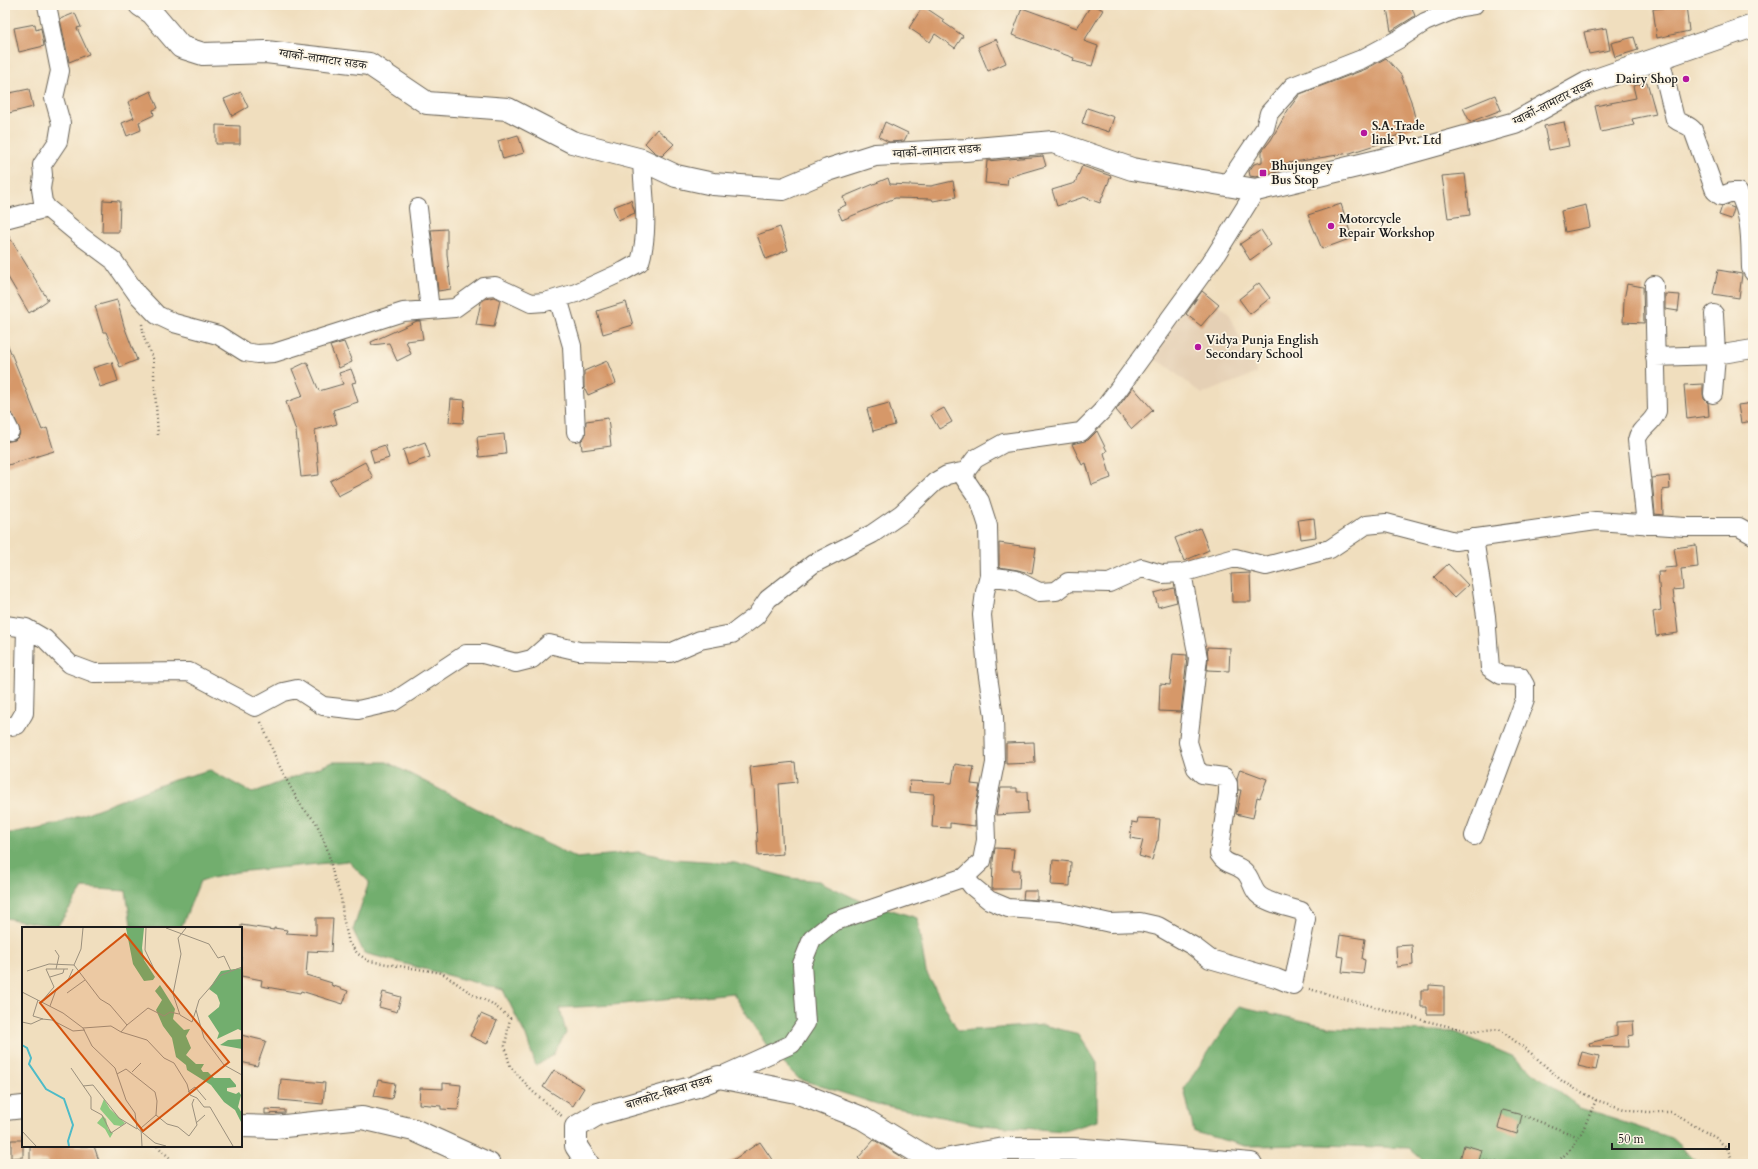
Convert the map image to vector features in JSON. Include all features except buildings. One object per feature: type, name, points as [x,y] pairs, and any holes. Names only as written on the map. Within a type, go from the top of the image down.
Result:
[{"type":"main road","name":"ग्वार्को-लामाटार सडक","points":[[140,5],[152,13],[181,47],[203,54],[266,52],[369,64],[427,103],[508,109],[572,142],[642,160],[676,176],[713,184],[783,189],[828,170],[875,155],[965,150],[1053,142],[1132,169],[1256,190],[1386,159],[1515,123],[1587,83],[1753,26]]},
{"type":"main road","name":"बालकोट-बिरुवा सडक","points":[[576,1127],[598,1114],[694,1087],[719,1077],[796,1092],[862,1118],[934,1163],[1004,1149],[1073,1149],[1251,1164]]},
{"type":"main road","points":[[5,1109],[22,1107]]},
{"type":"main road","points":[[242,1126],[275,1128],[362,1118],[414,1130],[489,1164]]},
{"type":"main road","points":[[576,1127],[576,1146],[588,1164]]},
{"type":"street","points":[[47,5],[60,71],[54,98],[61,123],[58,141],[42,165],[43,175],[41,189],[43,202],[47,208],[113,260],[137,294],[157,315],[174,323],[218,335],[245,352],[256,354],[274,353],[403,312],[456,308],[484,287],[495,286],[531,302],[545,302],[576,293],[624,272],[640,262],[645,245],[646,230],[642,160]]},
{"type":"street","points":[[1226,186],[1266,128],[1269,113],[1294,86],[1362,59],[1399,39],[1425,22],[1461,7],[1474,5]]},
{"type":"street","points":[[1660,58],[1676,119],[1693,130],[1715,191],[1721,196],[1732,192],[1738,192],[1749,220],[1751,268],[1753,272]]},
{"type":"street","points":[[719,1077],[792,1044],[806,1023],[802,964],[812,939],[833,922],[964,877],[982,861],[986,840],[985,813],[994,763],[994,716],[987,670],[982,615],[989,576],[988,526],[980,501],[965,479],[966,471],[974,459],[1004,443],[1081,432],[1102,411],[1215,256],[1256,190]]},
{"type":"street","points":[[5,219],[47,208]]},
{"type":"street","points":[[418,208],[430,310]]},
{"type":"street","points":[[1646,526],[1637,440],[1638,435],[1655,418],[1657,411],[1654,285]]},
{"type":"street","points":[[558,298],[572,346],[576,432]]},
{"type":"street","points":[[1713,394],[1716,355],[1714,314]]},
{"type":"street","points":[[1655,357],[1716,355],[1753,349]]},
{"type":"street","points":[[5,625],[26,628],[45,639],[70,664],[94,673],[189,672],[255,706],[283,692],[297,689],[323,706],[358,710],[393,702],[466,654],[483,654],[516,663],[532,659],[549,644],[579,651],[670,653],[700,640],[732,634],[756,616],[768,599],[813,564],[872,534],[901,514],[935,482],[947,475],[966,471]]},
{"type":"street","points":[[989,576],[1016,580],[1039,592],[1056,591],[1068,582],[1109,583],[1142,568],[1162,574],[1182,573],[1235,558],[1266,566],[1330,549],[1366,525],[1386,523],[1455,541],[1596,521],[1646,526],[1739,527],[1753,535]]},
{"type":"street","points":[[1474,538],[1486,616],[1490,668],[1502,675],[1520,676],[1525,685],[1525,699],[1474,836]]},
{"type":"street","points":[[964,877],[972,886],[989,900],[1008,908],[1061,912],[1110,922],[1140,922],[1158,926],[1193,946],[1210,959],[1276,978],[1293,985],[1306,919],[1301,911],[1266,900],[1256,893],[1251,880],[1243,870],[1223,861],[1219,854],[1228,794],[1228,784],[1224,777],[1202,774],[1196,768],[1188,742],[1198,658],[1182,573]]},
{"type":"street","points":[[5,727],[17,725],[24,713],[26,628]]},
{"type":"path","points":[[142,323],[144,338],[154,359],[158,436]]},
{"type":"path","points":[[255,706],[278,764],[302,807],[316,822],[328,850],[334,878],[341,897],[343,917],[349,943],[358,954],[370,961],[442,973],[472,994],[491,1003],[510,1018],[505,1046],[510,1066],[540,1099],[560,1113],[566,1121],[576,1127]]},
{"type":"path","points":[[1293,985],[1469,1031],[1499,1029],[1532,1054],[1563,1082],[1596,1100],[1624,1109],[1672,1112],[1716,1138],[1726,1148],[1734,1164]]},
{"type":"path","points":[[1555,1164],[1571,1149],[1579,1136],[1596,1100]]},
{"type":"path","points":[[1525,1116],[1579,1136]]},
{"type":"path","points":[[158,1147],[176,1164]]},
{"type":"path","points":[[1484,1160],[1505,1164]]},
{"type":"shaded area","name":"Vidya Punja English Secondary School","points":[[1202,291],[1228,313],[1257,373],[1202,394],[1164,364],[1145,356]]},
{"type":"green space","points":[[333,762],[387,762],[518,830],[577,858],[638,852],[674,859],[735,863],[790,878],[819,881],[854,898],[917,918],[926,972],[958,1031],[1043,1025],[1079,1034],[1097,1063],[1097,1121],[1064,1131],[981,1125],[877,1104],[799,1079],[769,1049],[733,993],[613,1005],[560,1008],[566,1033],[552,1056],[536,1066],[526,1036],[503,990],[364,953],[353,930],[369,882],[348,861],[237,872],[200,881],[181,927],[132,927],[126,891],[83,888],[57,927],[5,918],[5,834],[58,824],[174,780],[210,770],[252,793]]},
{"type":"green space","points":[[1239,1006],[1330,1027],[1455,1032],[1512,1056],[1580,1108],[1671,1138],[1701,1164],[1427,1164],[1409,1148],[1321,1145],[1246,1146],[1194,1132],[1184,1089]]},
{"type":"place","name":"Dairy Shop","points":[[1686,79]]},
{"type":"place","name":"S.A.Trade link Pvt. Ltd","points":[[1364,133]]},
{"type":"place","name":"Bhujungey Bus Stop","points":[[1263,173]]},
{"type":"place","name":"Motorcycle Repair Workshop","points":[[1331,226]]},
{"type":"place","name":"Vidya Punja English Secondary School","points":[[1198,347]]}]
